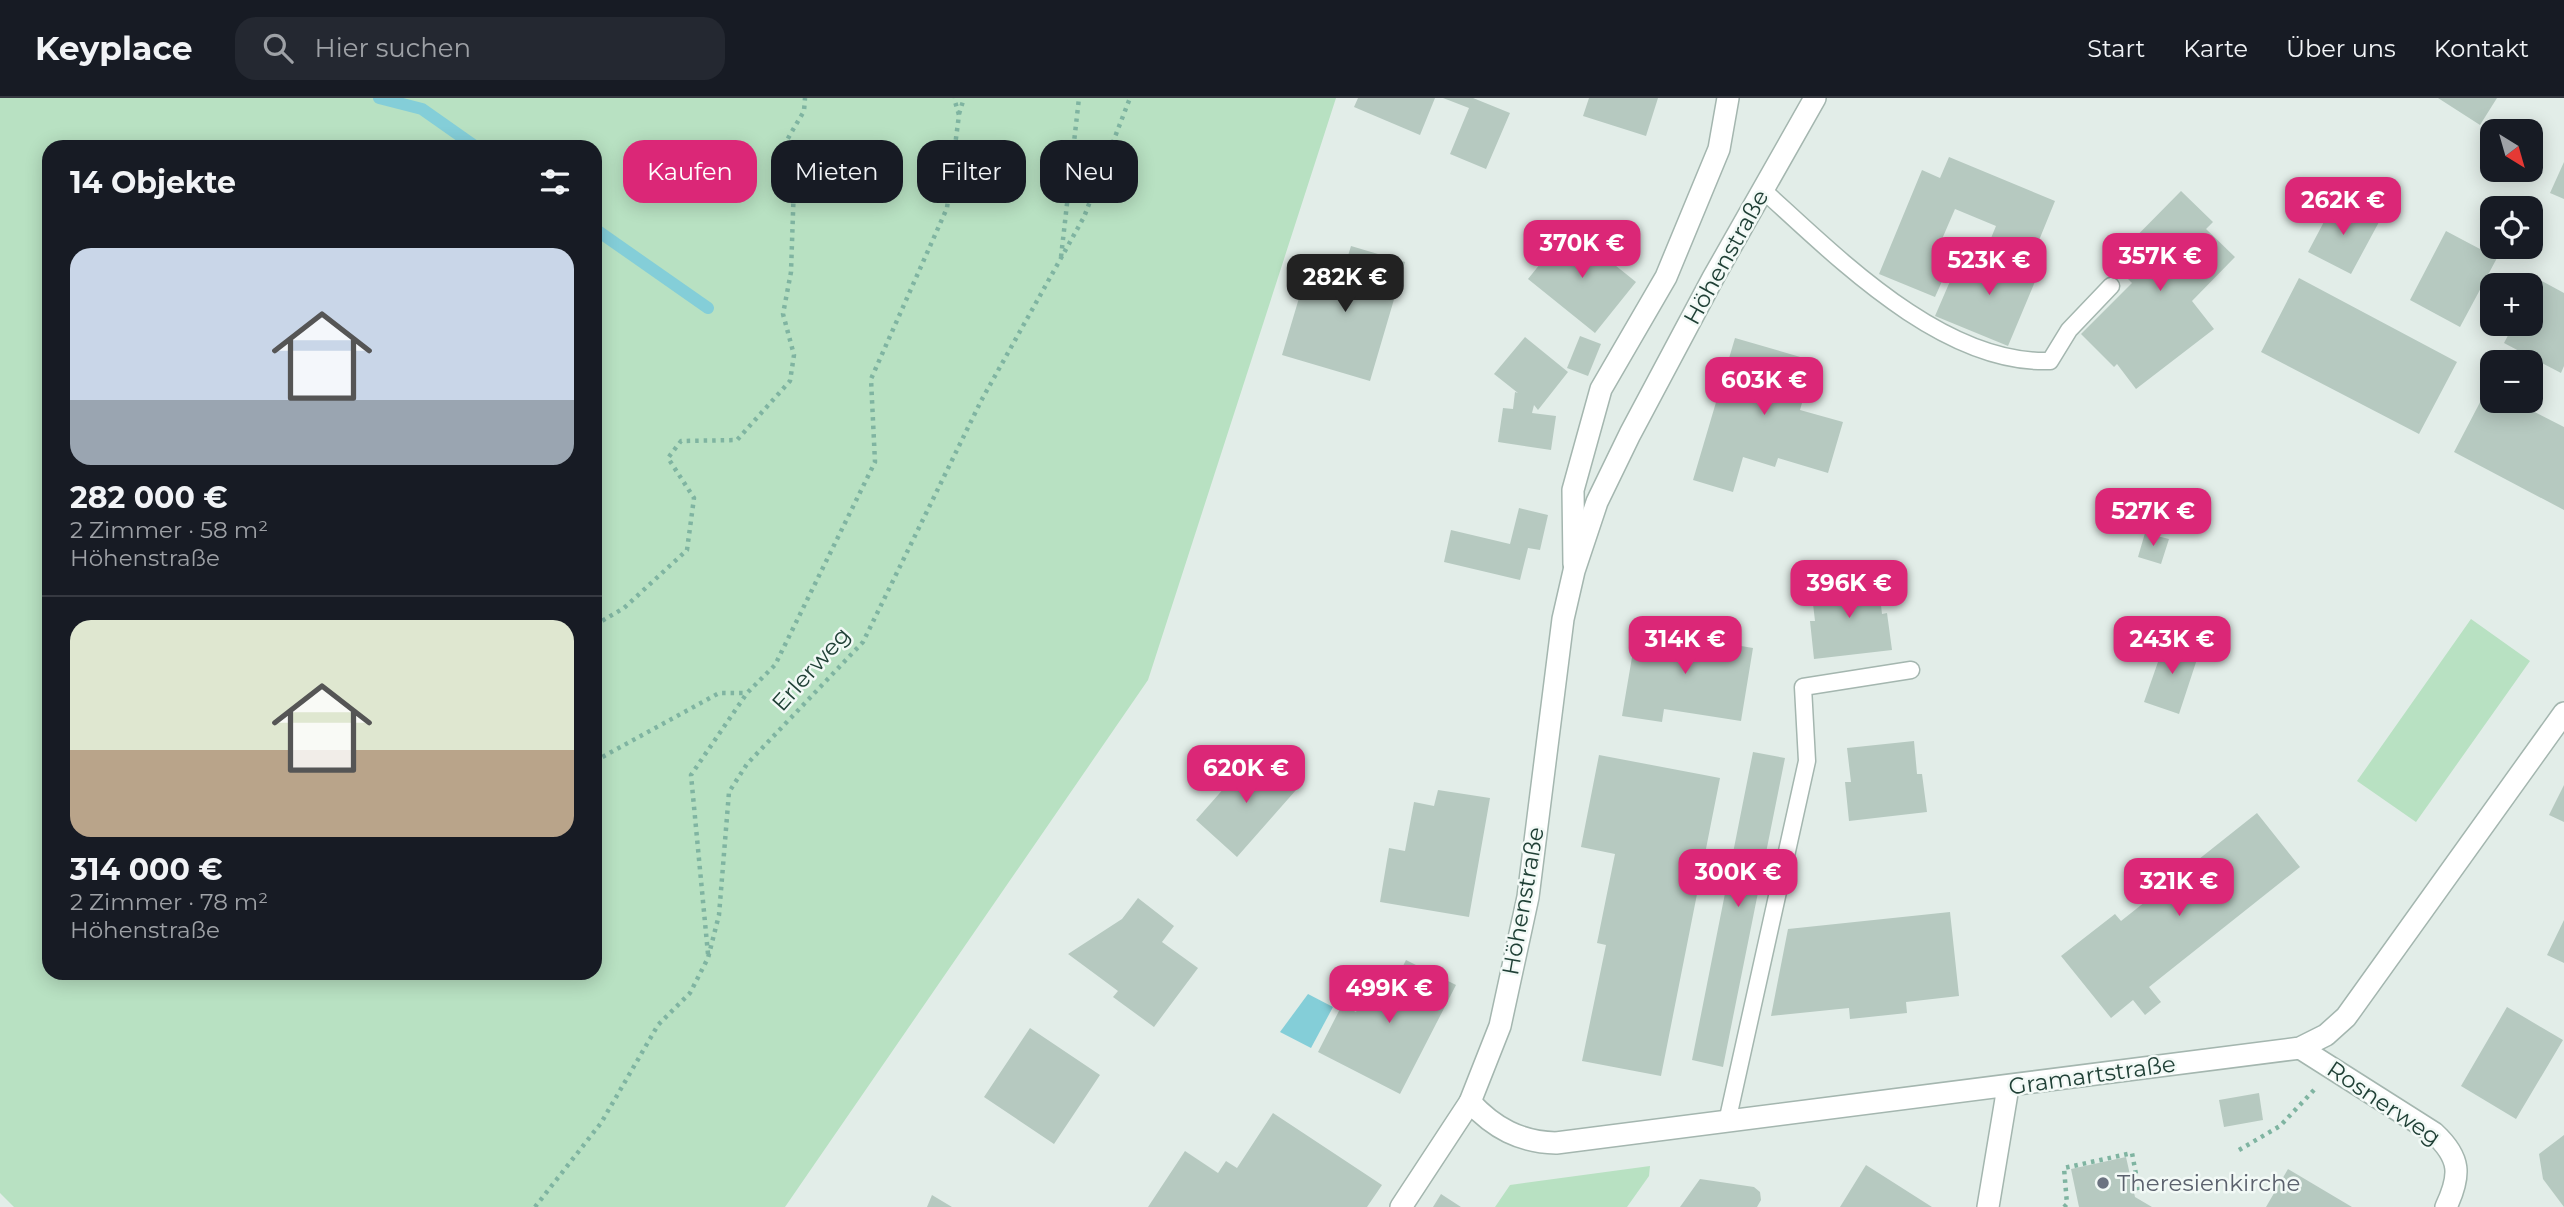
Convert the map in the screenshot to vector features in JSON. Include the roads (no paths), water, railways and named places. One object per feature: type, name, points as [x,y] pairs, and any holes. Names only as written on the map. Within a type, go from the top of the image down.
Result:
[{"type":"street","name":"Höhenstraße","points":[[1574,571],[1573,491],[1601,389],[1671,266],[1719,149],[1728,98]]},
{"type":"street","name":"Höhenstraße","points":[[1401,1207],[1470,1102],[1500,1026],[1528,897],[1563,619],[1574,571],[1597,502],[1623,446],[1713,278],[1815,98]]},
{"type":"street","name":"Gramartstraße","points":[[1470,1102],[1487,1120],[1504,1131],[1539,1143],[1587,1140],[2300,1048],[2326,1035],[2346,1017],[2564,713]]},
{"type":"street","name":"Rosnerweg","points":[[2300,1048],[2434,1133],[2448,1145],[2456,1165],[2456,1186],[2446,1207]]},
{"type":"street","points":[[1988,1207],[2008,1087]]},
{"type":"lane","points":[[1764,191],[1838,258],[1912,315],[1952,338],[2027,362],[2050,361],[2069,330],[2111,286]]},
{"type":"lane","points":[[1727,1122],[1807,761],[1803,687],[1911,670]]},
{"type":"water","points":[[1308,994],[1333,1007],[1311,1048],[1280,1032]]},
{"type":"waterway","points":[[379,98],[422,109],[466,140]]},
{"type":"waterway","points":[[602,234],[708,308]]},
{"type":"place","name":"Theresienkirche","points":[[2103,1183]]}]
